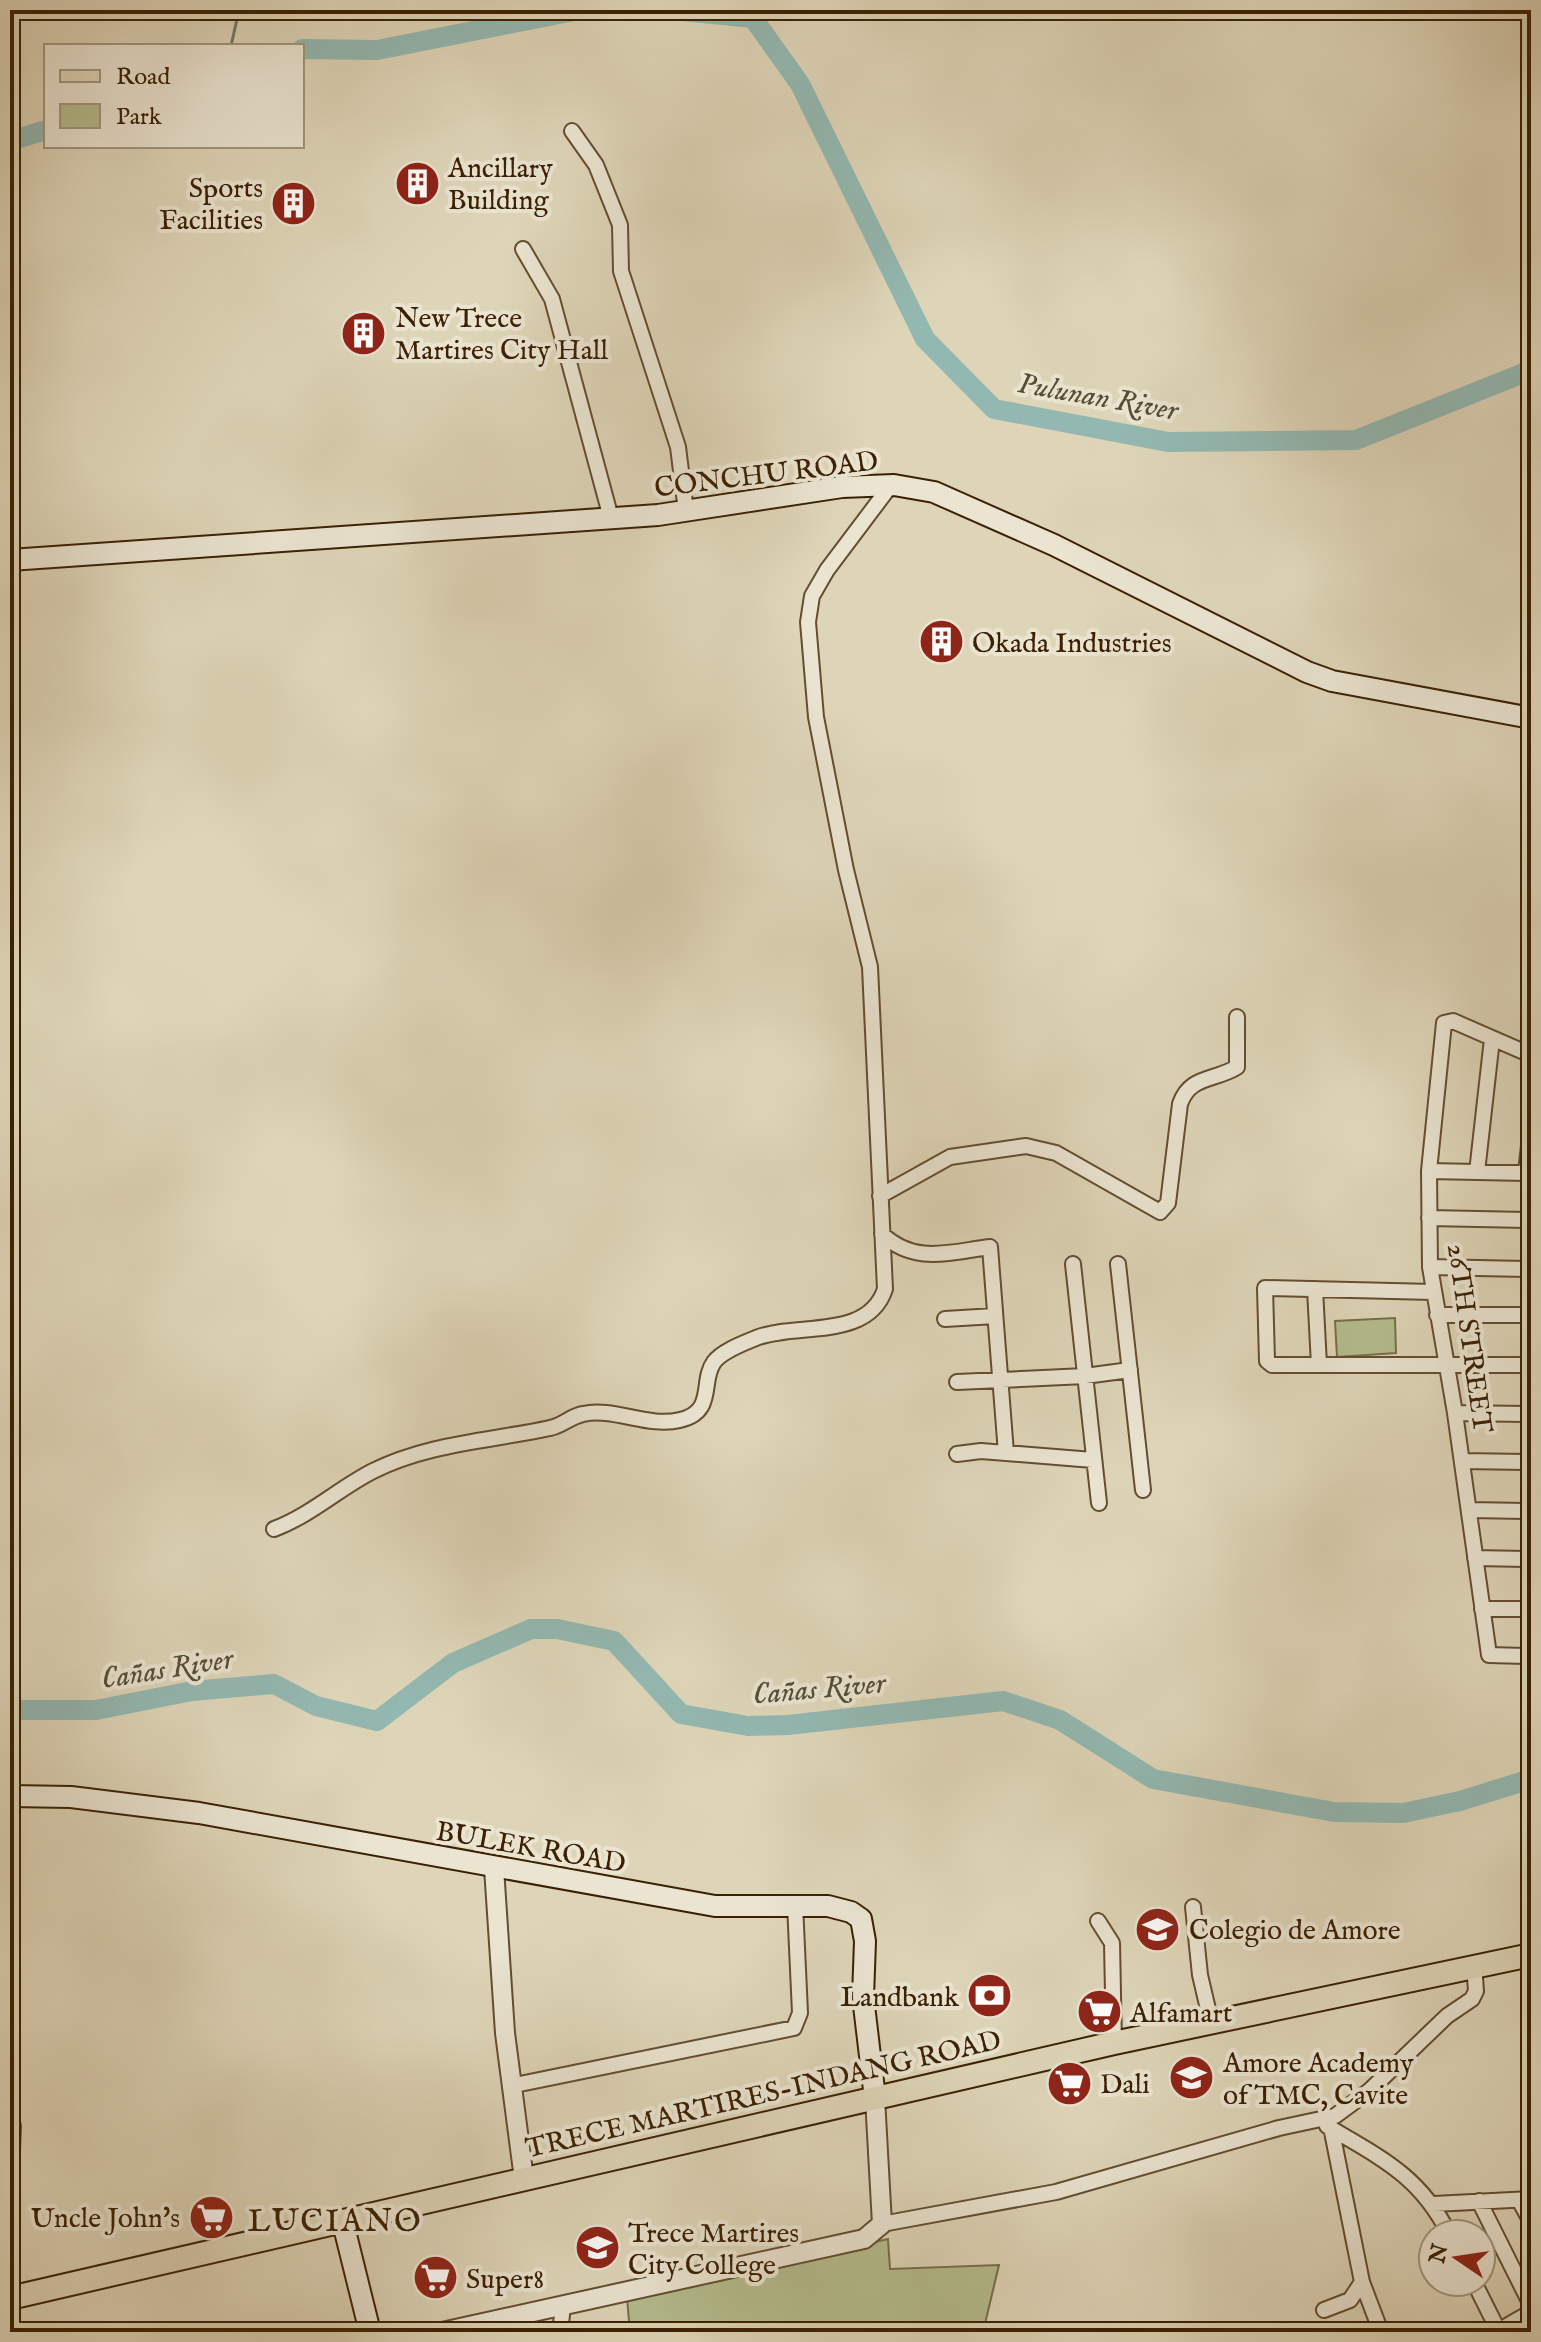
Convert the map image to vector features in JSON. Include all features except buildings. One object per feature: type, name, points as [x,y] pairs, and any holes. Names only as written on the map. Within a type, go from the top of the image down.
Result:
[{"type":"main road","name":"CONCHU ROAD","points":[[10,560],[611,518],[686,511],[842,487],[891,485],[934,492],[1041,539],[1307,672],[1332,681],[1531,718]]},
{"type":"main road","name":"BULEK ROAD","points":[[10,1796],[71,1797],[199,1813],[715,1906],[795,1904],[851,1912],[864,1925],[862,1979],[875,2098]]},
{"type":"main road","name":"TRECE MARTIRES-INDANG ROAD","points":[[10,2298],[1114,2043],[1531,1955]]},
{"type":"main road","points":[[343,2223],[370,2332]]},
{"type":"street","points":[[572,131],[596,165],[620,225],[621,271],[678,447],[686,511]]},
{"type":"street","points":[[523,249],[552,299],[611,518]]},
{"type":"street","points":[[274,1529],[297,1520],[373,1471],[432,1448],[555,1427],[586,1413],[682,1420],[702,1406],[709,1387],[711,1366],[718,1358],[760,1337],[852,1323],[883,1297],[877,1050],[870,967],[846,870],[816,717],[808,622],[812,596],[827,570],[891,485]]},
{"type":"street","points":[[1434,1013],[1446,1024],[1531,1055]]},
{"type":"street","points":[[880,1196],[950,1157],[1026,1146],[1056,1153],[1160,1212],[1168,1203],[1180,1104],[1185,1090],[1195,1081],[1237,1067],[1237,1017]]},
{"type":"street","name":"26TH STREET","points":[[1446,1024],[1429,1171],[1433,1292],[1455,1413],[1489,1655],[1531,1656]]},
{"type":"street","points":[[1477,1172],[1492,1039]]},
{"type":"street","points":[[1429,1171],[1528,1172],[1531,1128]]},
{"type":"street","points":[[1429,1218],[1531,1220]]},
{"type":"street","points":[[882,1234],[897,1248],[920,1254],[990,1247],[1006,1453]]},
{"type":"street","points":[[1073,1264],[1099,1503]]},
{"type":"street","points":[[1118,1264],[1143,1490]]},
{"type":"street","points":[[1430,1267],[1531,1269]]},
{"type":"street","points":[[1433,1292],[1267,1287],[1263,1293],[1267,1361],[1272,1365],[1531,1365]]},
{"type":"street","points":[[1315,1289],[1319,1365]]},
{"type":"street","points":[[1437,1315],[1531,1315]]},
{"type":"street","points":[[945,1319],[995,1316]]},
{"type":"street","points":[[957,1382],[1085,1376],[1130,1370]]},
{"type":"street","points":[[1455,1413],[1531,1414]]},
{"type":"street","points":[[957,1454],[1006,1453],[1093,1460]]},
{"type":"street","points":[[1462,1461],[1531,1462]]},
{"type":"street","points":[[1469,1510],[1531,1511]]},
{"type":"street","points":[[1475,1558],[1531,1559]]},
{"type":"street","points":[[1482,1609],[1531,1609]]},
{"type":"street","points":[[494,1868],[510,2086],[524,2179]]},
{"type":"street","points":[[510,2086],[794,2028],[800,2013],[795,1904]]},
{"type":"street","points":[[1193,1907],[1200,1975],[1211,2022]]},
{"type":"street","points":[[1098,1921],[1112,1943],[1114,2043]]},
{"type":"street","points":[[442,2332],[811,2253],[864,2239],[882,2224],[1056,2192],[1335,2116],[1348,2108],[1443,2020],[1472,1999],[1476,1991],[1474,1965]]},
{"type":"street","points":[[875,2098],[882,2224]]},
{"type":"street","points":[[1317,2119],[1412,2179],[1434,2204],[1441,2218]]},
{"type":"street","points":[[10,2121],[13,2126],[10,2199]]},
{"type":"street","points":[[1331,2127],[1362,2282],[1381,2332]]},
{"type":"street","points":[[1434,2204],[1525,2199],[1531,2222]]},
{"type":"street","points":[[1479,2201],[1531,2305]]},
{"type":"street","points":[[1324,2310],[1350,2300],[1362,2282]]},
{"type":"street","points":[[1482,2298],[1499,2331],[1531,2312]]},
{"type":"street","points":[[560,2332],[563,2306]]},
{"type":"green space","points":[[1395,1318],[1396,1353],[1337,1357],[1335,1321]]},
{"type":"green space","points":[[888,2239],[890,2269],[999,2265],[983,2332],[630,2332],[627,2298]]},
{"type":"waterway","points":[[231,44],[239,10]]},
{"type":"waterway","name":"Pulunan River","points":[[304,49],[377,50],[579,10]]},
{"type":"waterway","name":"Pulunan River","points":[[672,10],[753,18],[800,84],[925,339],[994,409],[1168,442],[1356,440],[1531,370]]},
{"type":"waterway","name":"Pulunan River","points":[[10,141],[44,131]]},
{"type":"waterway","name":"Cañas River","points":[[10,1710],[96,1710],[192,1691],[274,1684],[316,1706],[377,1721],[453,1663],[531,1629],[557,1629],[614,1641],[681,1714],[748,1726],[788,1725],[1003,1701],[1060,1720],[1153,1779],[1334,1812],[1403,1813],[1460,1801],[1531,1779]]},
{"type":"place","name":"Ancillary Building","points":[[417,183]]},
{"type":"place","name":"Sports Facilities","points":[[294,203]]},
{"type":"place","name":"New Trece Martires City Hall","points":[[364,333]]},
{"type":"place","name":"Okada Industries","points":[[941,642]]},
{"type":"place","name":"Colegio de Amore","points":[[1158,1929]]},
{"type":"place","name":"Landbank","points":[[990,1996]]},
{"type":"place","name":"Alfamart","points":[[1099,2012]]},
{"type":"place","name":"Amore Academy of TMC, Cavite","points":[[1192,2078]]},
{"type":"place","name":"Dali","points":[[1069,2083]]},
{"type":"place","name":"Uncle John's","points":[[211,2217]]},
{"type":"place","name":"Trece Martires City College","points":[[597,2248]]},
{"type":"place","name":"Super8","points":[[435,2278]]},
{"type":"district","name":"LUCIANO","points":[[335,2220]]}]
